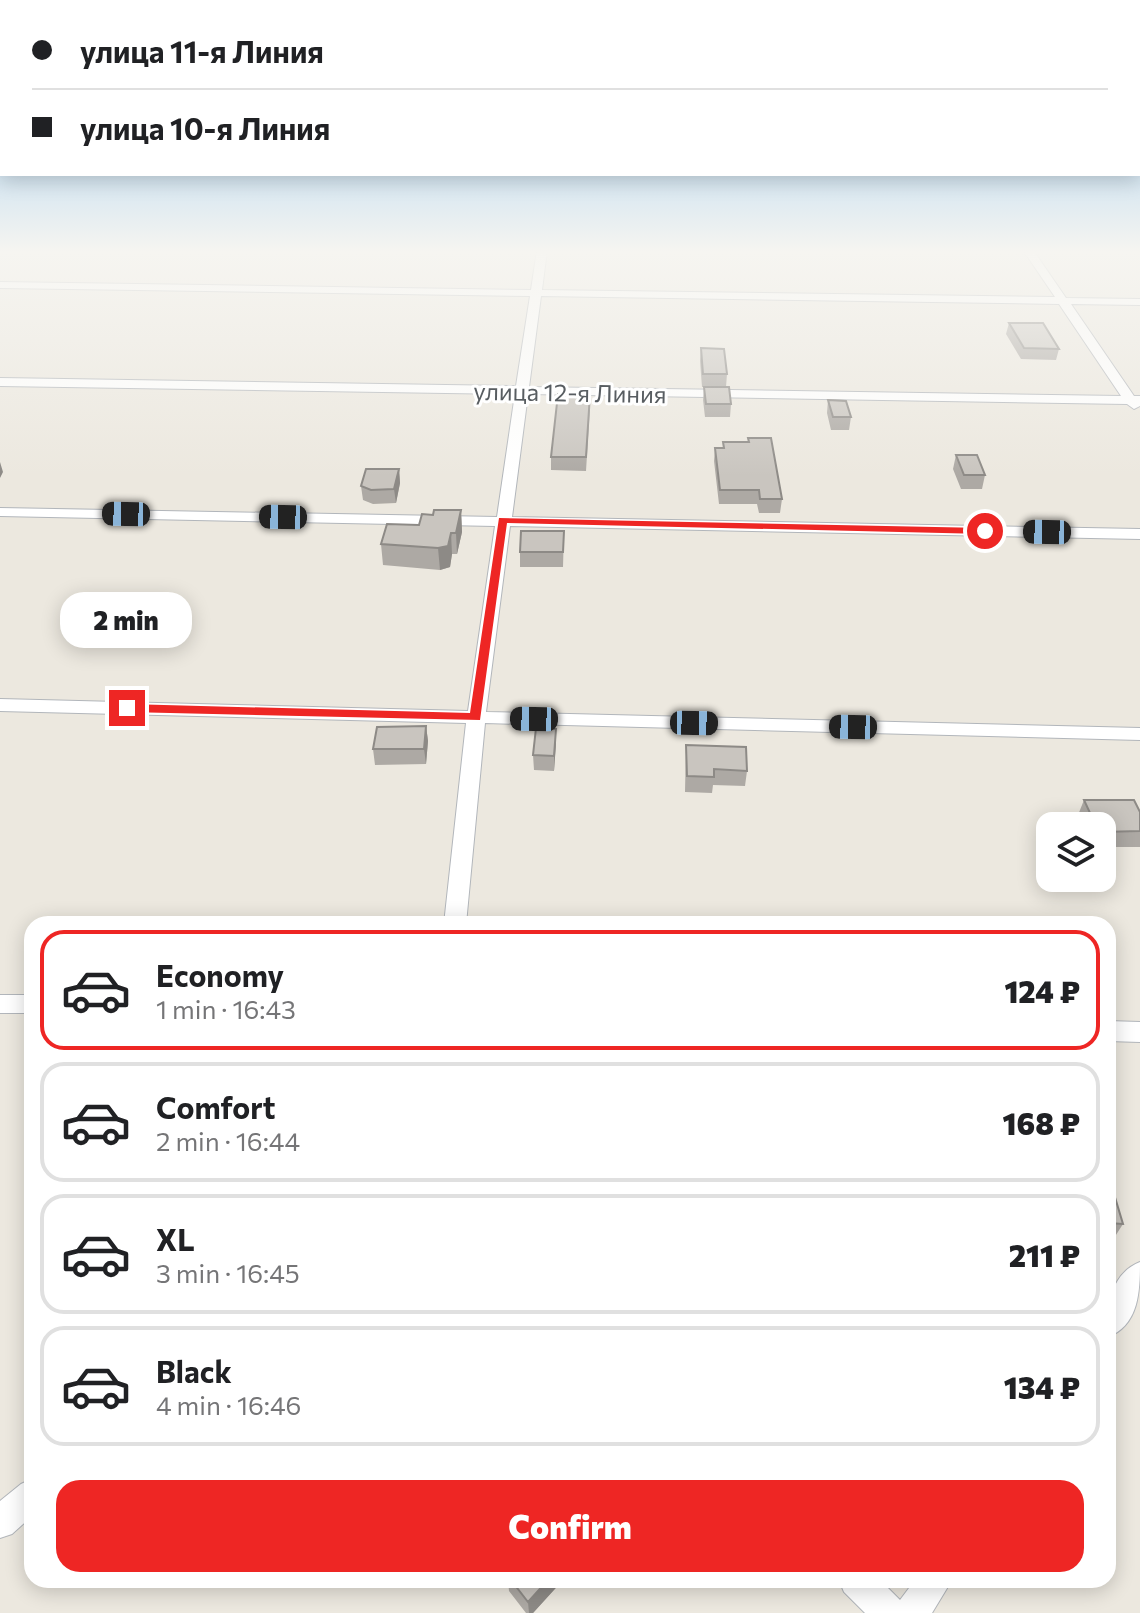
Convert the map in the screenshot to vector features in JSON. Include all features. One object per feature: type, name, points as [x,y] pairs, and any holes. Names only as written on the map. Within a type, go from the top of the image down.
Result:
[{"type":"street","points":[[456,916],[476,717],[529,325]]},
{"type":"street","points":[[1078,325],[1135,400],[1140,412]]},
{"type":"street","name":"улица 12-я Линия","points":[[0,382],[1135,400]]},
{"type":"street","points":[[0,512],[1140,534]]},
{"type":"street","points":[[0,705],[1140,734]]},
{"type":"street","points":[[0,1004],[24,1004]]},
{"type":"street","points":[[1116,1031],[1140,1032]]},
{"type":"street","points":[[1116,1311],[1140,1276]]},
{"type":"street","points":[[0,1522],[24,1502]]},
{"type":"street","points":[[864,1588],[889,1613]]},
{"type":"street","points":[[912,1613],[929,1588]]},
{"type":"building","points":[[1010,325],[1044,325],[1059,349],[1024,348]]},
{"type":"building","points":[[701,348],[724,349],[727,374],[703,374]]},
{"type":"building","points":[[704,387],[729,387],[731,404],[706,404]]},
{"type":"building","points":[[558,394],[590,394],[586,457],[551,457]]},
{"type":"building","points":[[828,400],[846,401],[851,417],[833,417]]},
{"type":"building","points":[[748,438],[771,438],[782,499],[760,499],[759,490],[720,490],[715,448],[724,448],[723,442],[749,442]]},
{"type":"building","points":[[956,455],[977,455],[985,475],[964,475]]},
{"type":"building","points":[[366,469],[399,469],[394,489],[371,490],[361,486]]},
{"type":"building","points":[[434,510],[461,510],[456,533],[451,533],[448,546],[381,544],[387,524],[419,525],[422,514],[433,515]]},
{"type":"building","points":[[521,531],[564,531],[563,552],[520,552]]},
{"type":"building","points":[[426,726],[424,749],[373,749],[377,727]]},
{"type":"building","points":[[536,728],[556,729],[554,756],[533,755]]},
{"type":"building","points":[[686,745],[746,747],[747,771],[714,769],[714,777],[687,776]]},
{"type":"building","points":[[1084,800],[1134,800],[1140,812],[1140,831],[1116,832],[1116,812],[1090,812]]},
{"type":"building","points":[[1116,1201],[1123,1224],[1116,1224]]},
{"type":"building","points":[[517,1588],[541,1588],[528,1602]]},
{"type":"route","points":[[127,708],[476,717],[502,520],[985,531]]}]
